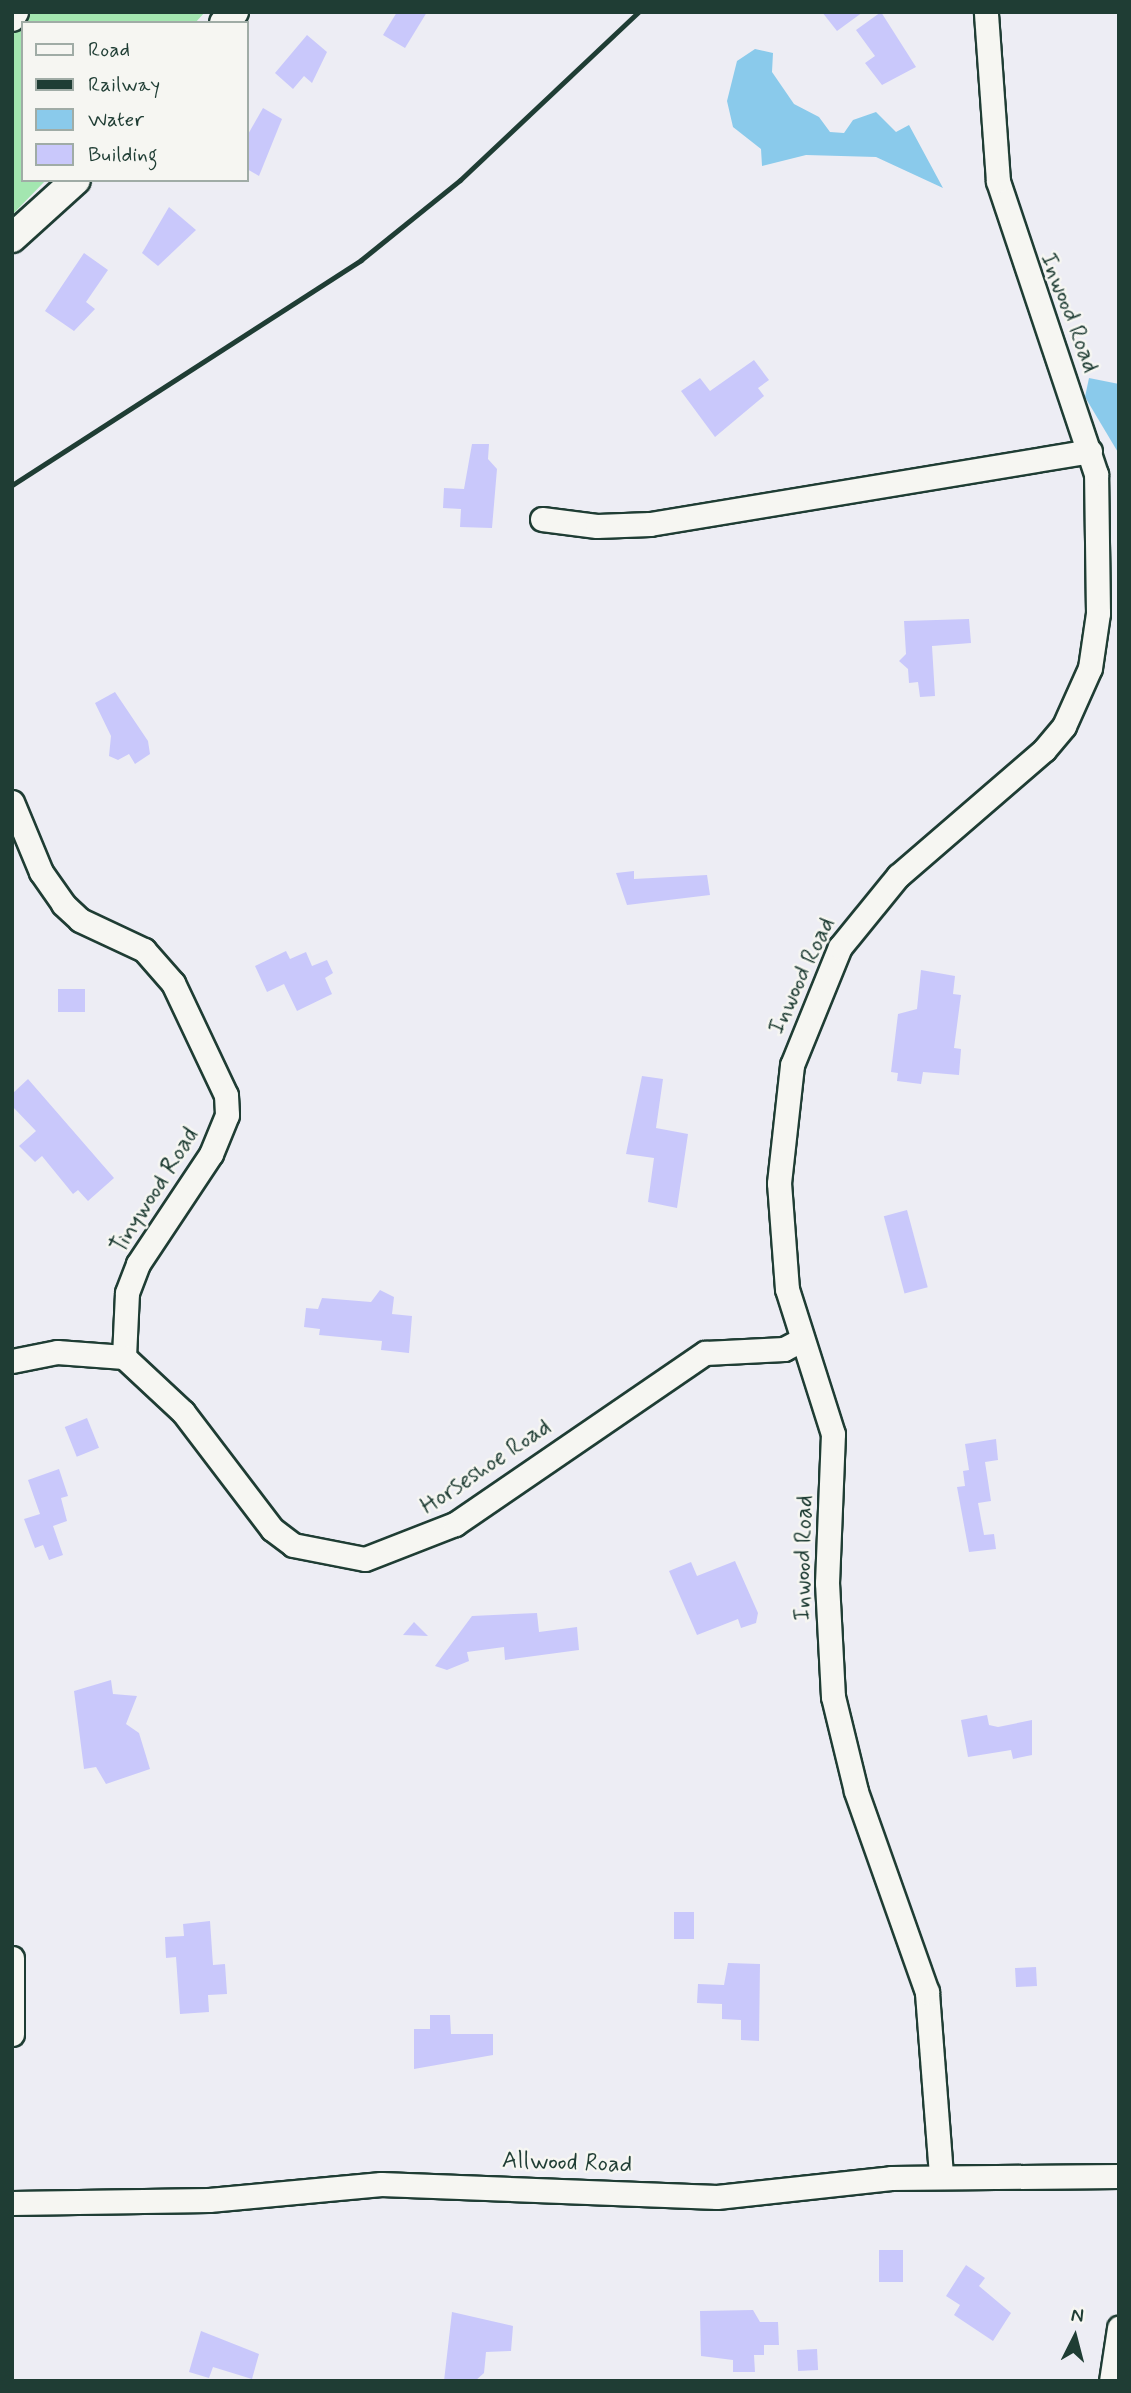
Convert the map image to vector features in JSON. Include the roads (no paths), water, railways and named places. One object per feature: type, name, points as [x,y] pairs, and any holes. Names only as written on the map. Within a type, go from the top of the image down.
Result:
[{"type":"main road","points":[[12,238],[74,182]]},
{"type":"street","points":[[12,19],[16,12]]},
{"type":"street","name":"Inwood Road","points":[[941,2175],[938,2068],[927,1992],[859,1802],[833,1697],[827,1583],[833,1434],[801,1340],[780,1248],[779,1183],[782,1118],[807,1016],[840,947],[869,905],[1044,750],[1077,701],[1098,612],[1098,499],[1090,451],[1001,194],[986,12]]},
{"type":"street","points":[[542,519],[597,526],[650,524],[1090,451]]},
{"type":"street","name":"Tinywood Road","points":[[12,802],[41,872],[63,904],[80,920],[127,938],[167,975],[226,1095],[227,1115],[211,1154],[134,1273],[127,1293],[124,1357]]},
{"type":"street","name":"Horseshoe Road","points":[[124,1357],[183,1412],[272,1529],[293,1545],[365,1559],[455,1524],[705,1353],[783,1349],[801,1340]]},
{"type":"street","points":[[12,1362],[57,1352],[124,1357]]},
{"type":"street","points":[[12,1958],[12,2034]]},
{"type":"street","name":"Allwood Road","points":[[12,2203],[209,2200],[381,2184],[717,2197],[941,2175],[1119,2176]]},
{"type":"street","points":[[1111,2381],[1119,2328]]},
{"type":"water","points":[[755,49],[773,53],[772,72],[794,104],[819,117],[830,132],[844,133],[853,120],[876,112],[896,132],[909,125],[943,188],[876,157],[806,155],[762,166],[761,149],[733,127],[727,101],[737,61]]},
{"type":"water","points":[[1089,378],[1119,384],[1119,454],[1085,397]]},
{"type":"railway","points":[[12,485],[361,260],[460,180],[638,12]]}]
